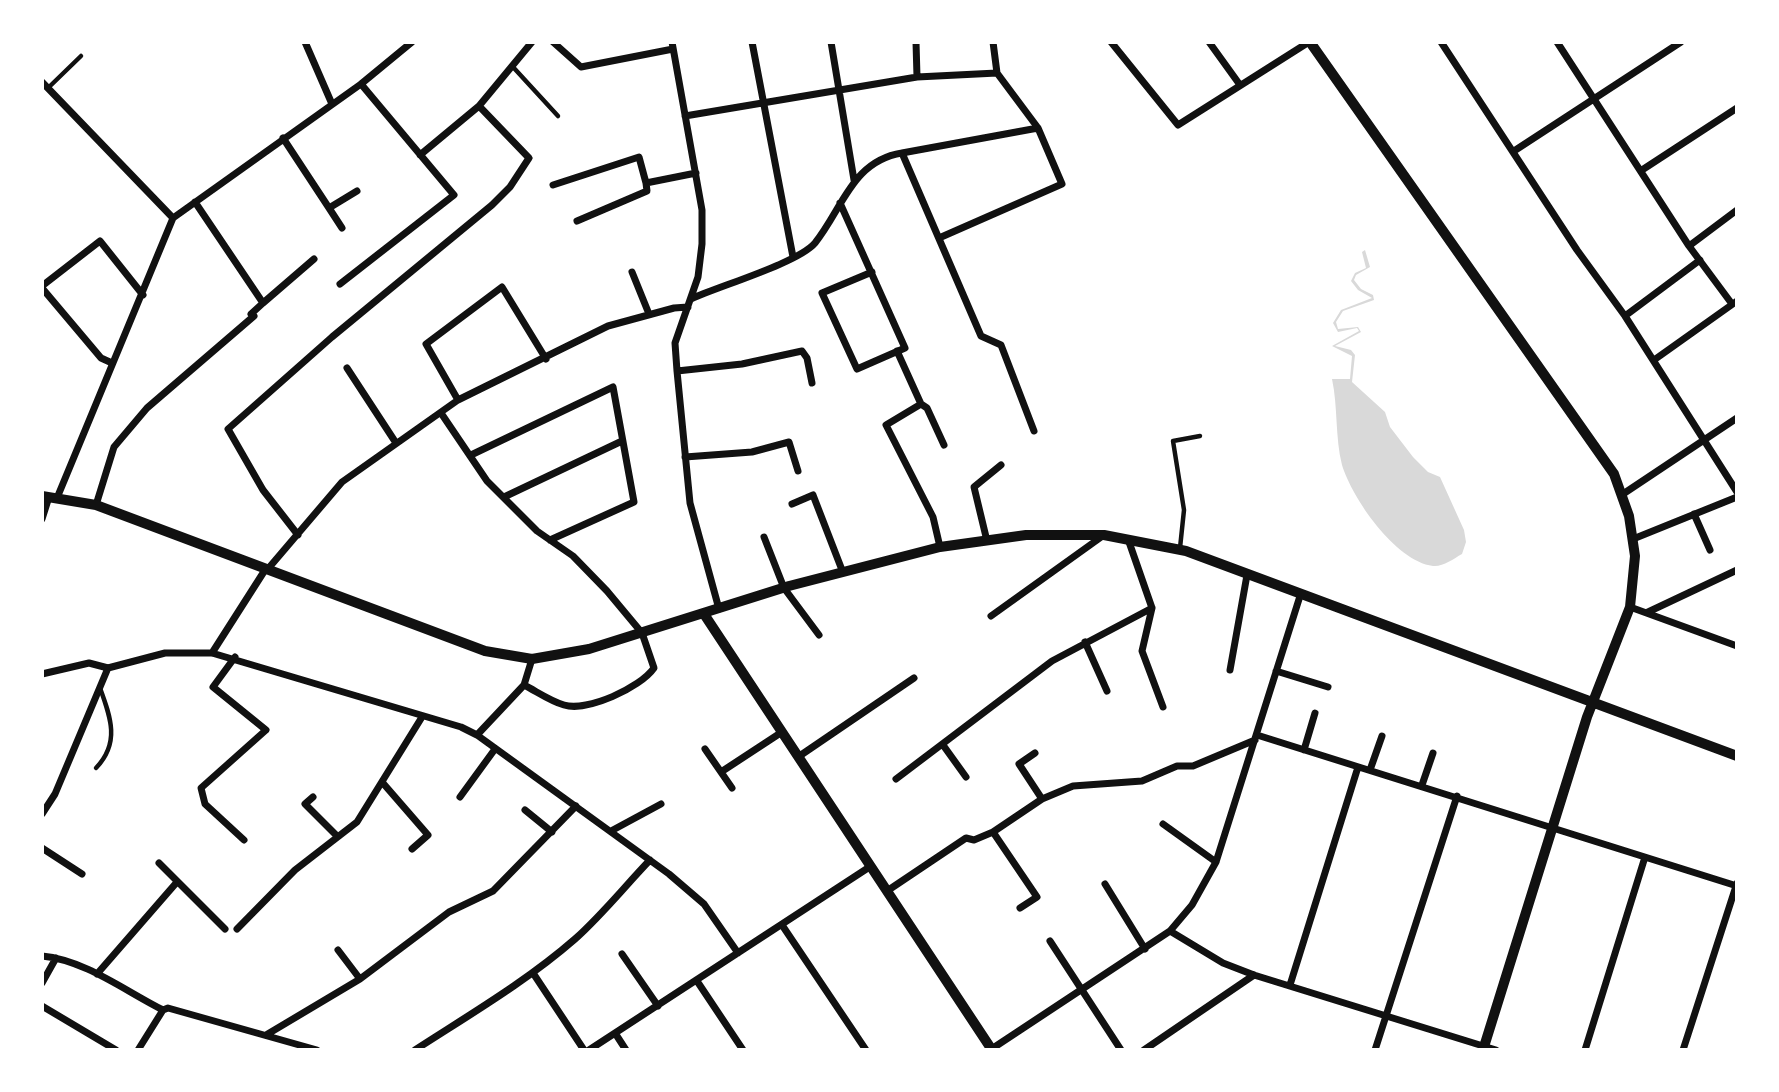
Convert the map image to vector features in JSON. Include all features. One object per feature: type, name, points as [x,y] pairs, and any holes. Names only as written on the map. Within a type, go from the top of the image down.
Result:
[{"type":"street","points":[[304,42],[332,104]]},
{"type":"street","points":[[42,519],[49,497],[143,295],[173,218],[361,84],[412,42]]},
{"type":"street","points":[[420,155],[479,106],[532,42]]},
{"type":"street","points":[[553,42],[581,67],[673,45],[702,210],[702,244],[690,303],[675,343],[677,371],[690,503],[719,609]]},
{"type":"street","points":[[752,42],[793,257]]},
{"type":"street","points":[[831,42],[854,180]]},
{"type":"street","points":[[916,42],[917,78]]},
{"type":"street","points":[[939,238],[1062,184],[1038,128],[996,73],[993,42]]},
{"type":"street","points":[[1111,42],[1178,125],[1309,42],[1614,474],[1623,494],[1633,539],[1636,574],[1630,607],[1593,700],[1488,1049],[1254,975],[1223,963],[1170,931]]},
{"type":"street","points":[[1209,42],[1240,85]]},
{"type":"street","points":[[1441,42],[1577,250],[1625,316],[1706,439],[1737,495],[1633,539]]},
{"type":"street","points":[[1571,42],[1559,45],[1689,246],[1735,303],[1654,360]]},
{"type":"street","points":[[1514,151],[1596,99],[1671,45],[1681,42]]},
{"type":"street","points":[[685,116],[917,78],[996,73]]},
{"type":"street","points":[[42,82],[173,218]]},
{"type":"street","points":[[341,284],[454,195],[361,84]]},
{"type":"street","points":[[298,535],[263,490],[228,429],[510,187],[530,158],[479,106]]},
{"type":"street","points":[[1642,170],[1737,108]]},
{"type":"street","points":[[212,653],[266,570],[342,482],[458,400],[546,359],[608,326],[690,303],[793,257],[813,245],[854,180],[865,168],[887,156],[1038,128]]},
{"type":"street","points":[[283,138],[342,228]]},
{"type":"street","points":[[902,153],[981,336],[1001,345],[1034,431]]},
{"type":"street","points":[[554,185],[639,157],[647,191],[577,221]]},
{"type":"street","points":[[646,183],[696,173]]},
{"type":"street","points":[[329,208],[357,191]]},
{"type":"street","points":[[195,202],[263,303]]},
{"type":"street","points":[[840,203],[872,272],[905,348],[857,369],[822,293],[872,272]]},
{"type":"street","points":[[1689,246],[1737,210]]},
{"type":"street","points":[[112,363],[101,358],[42,287],[100,241],[143,295]]},
{"type":"street","points":[[96,505],[114,447],[148,408],[314,260]]},
{"type":"street","points":[[1625,316],[1700,260]]},
{"type":"street","points":[[632,272],[649,314]]},
{"type":"street","points":[[458,400],[426,344],[502,287],[546,359]]},
{"type":"street","points":[[677,371],[742,364],[802,351],[807,358],[812,383]]},
{"type":"street","points":[[897,351],[921,404],[927,408],[944,444]]},
{"type":"street","points":[[347,368],[396,443]]},
{"type":"street","points":[[471,455],[613,387],[634,502],[550,540]]},
{"type":"street","points":[[921,404],[886,425],[933,517],[940,547]]},
{"type":"street","points":[[441,413],[487,481],[550,540],[573,556],[642,633],[654,668],[647,678],[610,698],[578,707],[562,705],[524,685]]},
{"type":"street","points":[[1623,494],[1737,418]]},
{"type":"street","points":[[504,497],[622,441]]},
{"type":"street","points":[[685,457],[752,452],[789,442],[798,471]]},
{"type":"street","points":[[987,541],[974,487],[1001,465]]},
{"type":"street","points":[[792,504],[813,495],[842,570]]},
{"type":"street","points":[[49,497],[96,505],[485,651],[532,659],[589,649],[842,570],[940,547],[1026,536],[1104,535],[1128,538],[1180,550],[1736,754]]},
{"type":"street","points":[[1694,514],[1710,550]]},
{"type":"street","points":[[991,616],[1104,535]]},
{"type":"street","points":[[764,537],[784,588],[819,635]]},
{"type":"street","points":[[1128,538],[1152,608],[1142,651],[1163,707]]},
{"type":"street","points":[[1648,612],[1737,570]]},
{"type":"street","points":[[1230,670],[1247,575]]},
{"type":"street","points":[[704,614],[992,1050],[1170,931],[1192,905],[1216,862],[1300,596]]},
{"type":"street","points":[[1630,607],[1737,646]]},
{"type":"street","points":[[896,779],[1052,661],[1152,608]]},
{"type":"street","points":[[1085,642],[1107,691]]},
{"type":"street","points":[[42,674],[89,663],[108,668],[165,653],[212,653],[235,657],[477,735],[650,860],[704,904],[738,953]]},
{"type":"street","points":[[235,657],[213,687],[267,730],[201,788],[205,804],[244,840]]},
{"type":"street","points":[[477,735],[524,685],[532,659]]},
{"type":"street","points":[[42,814],[55,794],[108,668]]},
{"type":"street","points":[[1276,671],[1328,687]]},
{"type":"street","points":[[798,757],[914,678]]},
{"type":"street","points":[[1304,750],[1315,713]]},
{"type":"street","points":[[237,929],[295,870],[357,822],[422,717]]},
{"type":"street","points":[[721,772],[782,732]]},
{"type":"street","points":[[1370,770],[1382,736]]},
{"type":"street","points":[[887,891],[966,838],[974,840],[993,832],[1042,799],[1073,786],[1142,780],[1177,766],[1193,766],[1256,738],[1422,785],[1737,885],[1683,1050]]},
{"type":"street","points":[[943,745],[966,777]]},
{"type":"street","points":[[460,797],[495,749]]},
{"type":"street","points":[[705,749],[732,788]]},
{"type":"street","points":[[1035,753],[1019,764],[1042,799]]},
{"type":"street","points":[[1422,785],[1433,753]]},
{"type":"street","points":[[1290,985],[1358,767]]},
{"type":"street","points":[[382,782],[428,835],[412,849]]},
{"type":"street","points":[[1375,1050],[1457,796]]},
{"type":"street","points":[[313,797],[305,804],[337,836]]},
{"type":"street","points":[[611,831],[661,804]]},
{"type":"street","points":[[266,1035],[360,979],[449,912],[493,891],[576,806]]},
{"type":"street","points":[[525,810],[552,832]]},
{"type":"street","points":[[1163,824],[1216,862]]},
{"type":"street","points":[[993,832],[1037,897],[1020,908]]},
{"type":"street","points":[[42,848],[82,874]]},
{"type":"street","points":[[1585,1050],[1646,857]]},
{"type":"street","points":[[415,1050],[533,973],[574,940],[650,860]]},
{"type":"street","points":[[159,863],[225,929]]},
{"type":"street","points":[[589,1050],[871,866]]},
{"type":"street","points":[[97,974],[177,882]]},
{"type":"street","points":[[1105,884],[1145,949]]},
{"type":"street","points":[[782,925],[866,1050]]},
{"type":"street","points":[[1050,941],[1121,1050]]},
{"type":"street","points":[[338,950],[360,979]]},
{"type":"street","points":[[622,954],[658,1006]]},
{"type":"street","points":[[42,956],[56,958],[97,974],[163,1010]]},
{"type":"street","points":[[42,983],[56,958]]},
{"type":"street","points":[[533,973],[584,1050]]},
{"type":"street","points":[[1144,1050],[1254,975]]},
{"type":"street","points":[[697,981],[743,1050]]},
{"type":"street","points":[[42,1006],[116,1050]]},
{"type":"street","points":[[138,1050],[163,1010],[168,1008],[317,1050]]},
{"type":"street","points":[[615,1033],[626,1050]]},
{"type":"lane","points":[[48,89],[81,56]]},
{"type":"lane","points":[[513,67],[558,116]]},
{"type":"lane","points":[[1180,550],[1184,510],[1173,441],[1200,436]]},
{"type":"lane","points":[[96,768],[108,755],[112,730],[100,687]]},
{"type":"shaded area","points":[[1365,250],[1370,267],[1356,275],[1354,280],[1361,289],[1373,295],[1374,300],[1343,311],[1336,322],[1338,329],[1358,327],[1361,332],[1335,346],[1351,350],[1355,355],[1352,382],[1385,412],[1390,427],[1413,457],[1428,472],[1440,477],[1464,530],[1466,542],[1462,554],[1440,565],[1419,562],[1390,541],[1365,510],[1342,465],[1332,379],[1350,379],[1352,356],[1332,346],[1359,331],[1357,328],[1338,332],[1333,323],[1341,310],[1372,298],[1358,290],[1351,281],[1355,273],[1366,268],[1362,252]]}]
